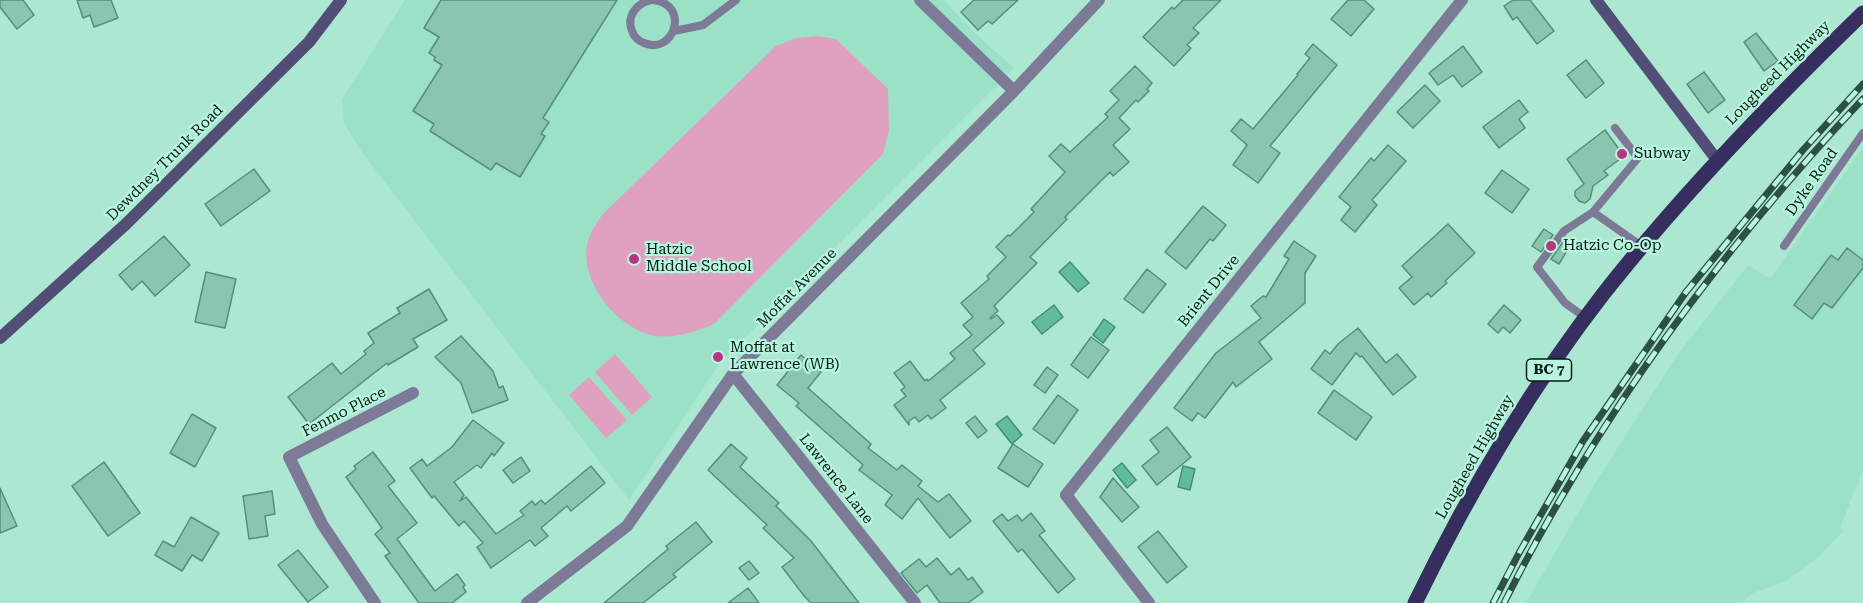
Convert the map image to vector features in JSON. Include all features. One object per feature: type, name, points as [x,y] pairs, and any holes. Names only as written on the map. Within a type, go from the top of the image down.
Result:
[{"type":"main road","name":"Dewdney Trunk Road","points":[[0,338],[126,224],[309,42],[341,0]]},
{"type":"main road","points":[[1596,0],[1717,160]]},
{"type":"main road","name":"Lougheed Highway","points":[[1415,603],[1506,436],[1586,318],[1717,160],[1863,13]]},
{"type":"street","points":[[920,0],[1014,92]]},
{"type":"street","name":"Moffat Avenue","points":[[527,603],[627,526],[733,374],[1014,92],[1099,0]]},
{"type":"street","name":"Brient Drive","points":[[1149,603],[1066,495],[1462,0]]},
{"type":"street","name":"Lawrence Lane","points":[[733,374],[915,603]]},
{"type":"street","name":"Fenmo Place","points":[[375,603],[322,524],[289,457],[413,393]]},
{"type":"lane","points":[[674,31],[675,16],[666,4],[652,0],[638,5],[630,18],[632,33],[637,39],[650,45],[658,45],[674,31],[703,25],[736,0]]},
{"type":"lane","points":[[1586,318],[1565,303],[1537,267],[1564,231],[1593,212],[1638,158],[1615,128]]},
{"type":"lane","name":"Dyke Road","points":[[1784,246],[1863,133]]},
{"type":"lane","points":[[1593,212],[1643,247]]},
{"type":"shaded area","name":"Hatzic Middle School","points":[[405,0],[944,0],[975,33],[1014,68],[719,364],[629,500],[364,155],[344,124],[342,99]]},
{"type":"shaded area","points":[[818,36],[836,39],[888,89],[889,131],[883,154],[714,324],[686,334],[656,336],[641,332],[626,323],[602,298],[593,283],[588,266],[586,250],[590,235],[602,215],[776,46],[796,38]]},
{"type":"shaded area","points":[[1863,147],[1863,470],[1840,528],[1843,531],[1819,557],[1786,581],[1753,593],[1740,603],[1526,603],[1597,480],[1678,354],[1748,265],[1770,279]]},
{"type":"shaded area","points":[[1070,262],[1089,283],[1078,292],[1059,272]]},
{"type":"shaded area","points":[[1054,305],[1063,317],[1042,334],[1032,322]]},
{"type":"shaded area","points":[[1104,319],[1115,327],[1103,343],[1093,335]]},
{"type":"shaded area","points":[[615,354],[652,397],[632,415],[595,372]]},
{"type":"shaded area","points":[[589,377],[627,420],[606,438],[569,395]]},
{"type":"shaded area","points":[[1007,416],[1022,435],[1012,444],[996,424]]},
{"type":"shaded area","points":[[1122,463],[1136,480],[1127,488],[1113,470]]},
{"type":"shaded area","points":[[1183,466],[1195,469],[1190,490],[1178,487]]},
{"type":"building","points":[[0,0],[23,0],[34,15],[17,29],[0,7]]},
{"type":"building","points":[[77,0],[111,0],[118,18],[94,27],[90,15],[83,18]]},
{"type":"building","points":[[441,0],[617,0],[543,118],[549,122],[541,134],[545,136],[520,177],[496,163],[491,170],[430,131],[434,124],[413,111],[442,65],[429,53],[439,37],[424,28]]},
{"type":"building","points":[[974,0],[1018,0],[992,24],[988,21],[978,30],[961,12]]},
{"type":"building","points":[[1183,0],[1221,0],[1193,28],[1199,33],[1187,45],[1191,48],[1174,66],[1143,37],[1172,7],[1174,9]]},
{"type":"building","points":[[1348,0],[1364,0],[1374,9],[1351,36],[1331,19]]},
{"type":"building","points":[[1513,0],[1530,0],[1554,31],[1537,44],[1517,17],[1513,20],[1504,6]]},
{"type":"building","points":[[1756,33],[1778,61],[1764,71],[1744,42]]},
{"type":"building","points":[[1313,44],[1337,65],[1270,146],[1280,153],[1258,183],[1233,165],[1247,145],[1231,131],[1241,119],[1253,129],[1310,58],[1305,54]]},
{"type":"building","points":[[1463,46],[1482,72],[1462,87],[1453,75],[1438,85],[1429,73]]},
{"type":"building","points":[[1586,60],[1604,83],[1586,98],[1567,75]]},
{"type":"building","points":[[1135,66],[1152,83],[1147,89],[1149,91],[1138,102],[1136,100],[1119,118],[1130,129],[1113,145],[1129,162],[1113,176],[1110,172],[1065,217],[1067,219],[1030,257],[1037,263],[994,306],[998,311],[990,318],[997,315],[1004,323],[973,350],[985,364],[940,400],[946,408],[931,419],[928,415],[919,422],[915,417],[909,421],[909,425],[894,405],[906,396],[901,390],[905,387],[894,373],[910,361],[925,381],[927,379],[928,381],[955,359],[950,353],[972,335],[963,325],[973,317],[961,303],[989,279],[987,276],[1006,257],[996,247],[1034,212],[1031,209],[1065,172],[1049,156],[1061,144],[1070,152],[1108,117],[1105,114],[1119,100],[1110,91]]},
{"type":"building","points":[[1704,72],[1725,100],[1708,113],[1687,84]]},
{"type":"building","points":[[1425,85],[1440,101],[1413,128],[1397,112]]},
{"type":"building","points":[[1519,100],[1528,112],[1519,119],[1525,128],[1499,148],[1483,127]]},
{"type":"building","points":[[1605,130],[1621,152],[1620,159],[1604,171],[1608,175],[1593,186],[1590,199],[1585,203],[1579,201],[1575,196],[1575,191],[1584,184],[1567,159]]},
{"type":"building","points":[[1388,145],[1406,161],[1372,200],[1377,205],[1355,232],[1341,220],[1351,207],[1339,197],[1371,158],[1374,161]]},
{"type":"building","points":[[254,169],[270,191],[221,226],[205,204]]},
{"type":"building","points":[[1502,170],[1529,189],[1512,213],[1485,193]]},
{"type":"building","points":[[1203,206],[1226,225],[1213,241],[1210,239],[1186,269],[1165,252]]},
{"type":"building","points":[[1448,224],[1475,253],[1431,297],[1428,293],[1414,305],[1399,288],[1412,277],[1402,266]]},
{"type":"building","points":[[1544,229],[1553,235],[1541,252],[1532,246]]},
{"type":"building","points":[[164,236],[190,265],[155,296],[142,281],[132,290],[119,275]]},
{"type":"building","points":[[1294,241],[1316,256],[1305,273],[1305,303],[1259,342],[1272,359],[1236,387],[1233,382],[1205,418],[1198,413],[1192,421],[1174,408],[1216,353],[1261,318],[1251,306],[1263,296],[1266,297],[1289,259],[1284,256]]},
{"type":"building","points":[[1563,242],[1570,246],[1559,264],[1551,259]]},
{"type":"building","points":[[1847,248],[1863,260],[1863,268],[1832,308],[1824,303],[1812,319],[1794,305],[1831,255],[1838,260]]},
{"type":"building","points":[[1147,269],[1166,284],[1143,313],[1124,299]]},
{"type":"building","points":[[206,272],[236,279],[225,328],[195,322]]},
{"type":"building","points":[[429,289],[447,320],[413,339],[418,347],[388,365],[387,363],[309,424],[288,397],[332,363],[341,374],[366,354],[364,351],[374,343],[368,333],[400,313],[397,308]]},
{"type":"building","points":[[1504,305],[1521,320],[1510,333],[1503,327],[1498,333],[1488,324]]},
{"type":"building","points":[[1358,328],[1386,363],[1397,354],[1416,377],[1393,395],[1362,356],[1356,353],[1332,385],[1311,369],[1325,350],[1330,354],[1338,344]]},
{"type":"building","points":[[461,336],[493,371],[499,388],[503,386],[508,400],[472,413],[461,383],[435,357]]},
{"type":"building","points":[[1091,337],[1109,350],[1088,378],[1071,365]]},
{"type":"building","points":[[801,355],[821,372],[808,388],[871,444],[868,448],[897,470],[902,465],[922,481],[918,486],[938,502],[949,494],[971,521],[950,538],[918,498],[902,519],[885,505],[892,495],[859,470],[863,465],[796,406],[799,403],[777,385]]},
{"type":"building","points":[[1047,367],[1058,375],[1045,393],[1034,385]]},
{"type":"building","points":[[1334,390],[1372,417],[1356,440],[1318,413]]},
{"type":"building","points":[[1058,395],[1078,410],[1054,444],[1033,429]]},
{"type":"building","points":[[192,414],[216,428],[195,467],[170,453]]},
{"type":"building","points":[[975,416],[987,431],[978,438],[966,423]]},
{"type":"building","points":[[473,420],[504,443],[494,456],[492,453],[481,468],[477,465],[454,482],[464,495],[460,501],[466,497],[496,534],[524,515],[520,511],[532,501],[535,505],[541,500],[545,504],[591,466],[605,483],[571,511],[567,506],[541,528],[548,536],[535,546],[530,540],[491,568],[477,547],[483,543],[464,521],[459,526],[434,496],[432,498],[410,468],[422,459],[427,466],[452,447]]},
{"type":"building","points":[[1167,427],[1191,457],[1157,485],[1142,466],[1159,452],[1150,440]]},
{"type":"building","points":[[731,444],[747,458],[740,467],[779,503],[776,506],[811,541],[859,603],[811,603],[805,597],[782,567],[794,558],[763,528],[767,525],[708,470]]},
{"type":"building","points":[[1013,444],[1043,464],[1028,487],[998,468]]},
{"type":"building","points":[[373,452],[395,481],[388,486],[417,523],[397,539],[435,591],[457,574],[465,585],[463,587],[466,592],[452,603],[419,603],[385,556],[390,553],[375,534],[382,528],[346,477],[356,469],[354,466]]},
{"type":"building","points":[[521,457],[530,471],[513,483],[503,470]]},
{"type":"building","points":[[104,462],[140,513],[108,536],[72,486]]},
{"type":"building","points":[[1113,478],[1139,507],[1122,522],[1100,497]]},
{"type":"building","points":[[0,488],[17,526],[0,533]]},
{"type":"building","points":[[272,491],[275,514],[265,516],[268,536],[249,539],[243,496]]},
{"type":"building","points":[[1031,513],[1045,531],[1039,535],[1075,579],[1058,593],[1022,549],[1018,552],[993,521],[1002,514],[1008,521],[1017,515],[1022,521]]},
{"type":"building","points":[[191,517],[219,533],[202,561],[192,555],[182,571],[155,555],[163,541],[174,547]]},
{"type":"building","points":[[696,522],[712,542],[673,574],[676,577],[643,603],[604,603],[668,549],[666,546]]},
{"type":"building","points":[[1158,531],[1187,567],[1167,583],[1138,547]]},
{"type":"building","points":[[298,550],[328,587],[308,602],[278,565]]},
{"type":"building","points":[[937,558],[951,575],[959,568],[968,580],[972,577],[983,592],[968,603],[940,603],[927,585],[917,593],[901,573],[919,559],[926,567]]},
{"type":"building","points":[[749,561],[759,573],[749,580],[739,568]]},
{"type":"building","points":[[748,588],[759,603],[728,603]]},
{"type":"railway","points":[[1493,603],[1583,441],[1686,292],[1803,150],[1863,84]]},
{"type":"railway","points":[[1504,603],[1579,468],[1665,338],[1761,215],[1863,99]]},
{"type":"place","name":"Subway","points":[[1622,154]]},
{"type":"place","name":"Hatzic Co-Op","points":[[1551,246]]},
{"type":"place","name":"Hatzic Middle School","points":[[634,259]]},
{"type":"place","name":"Moffat at Lawrence (WB)","points":[[718,357]]}]
